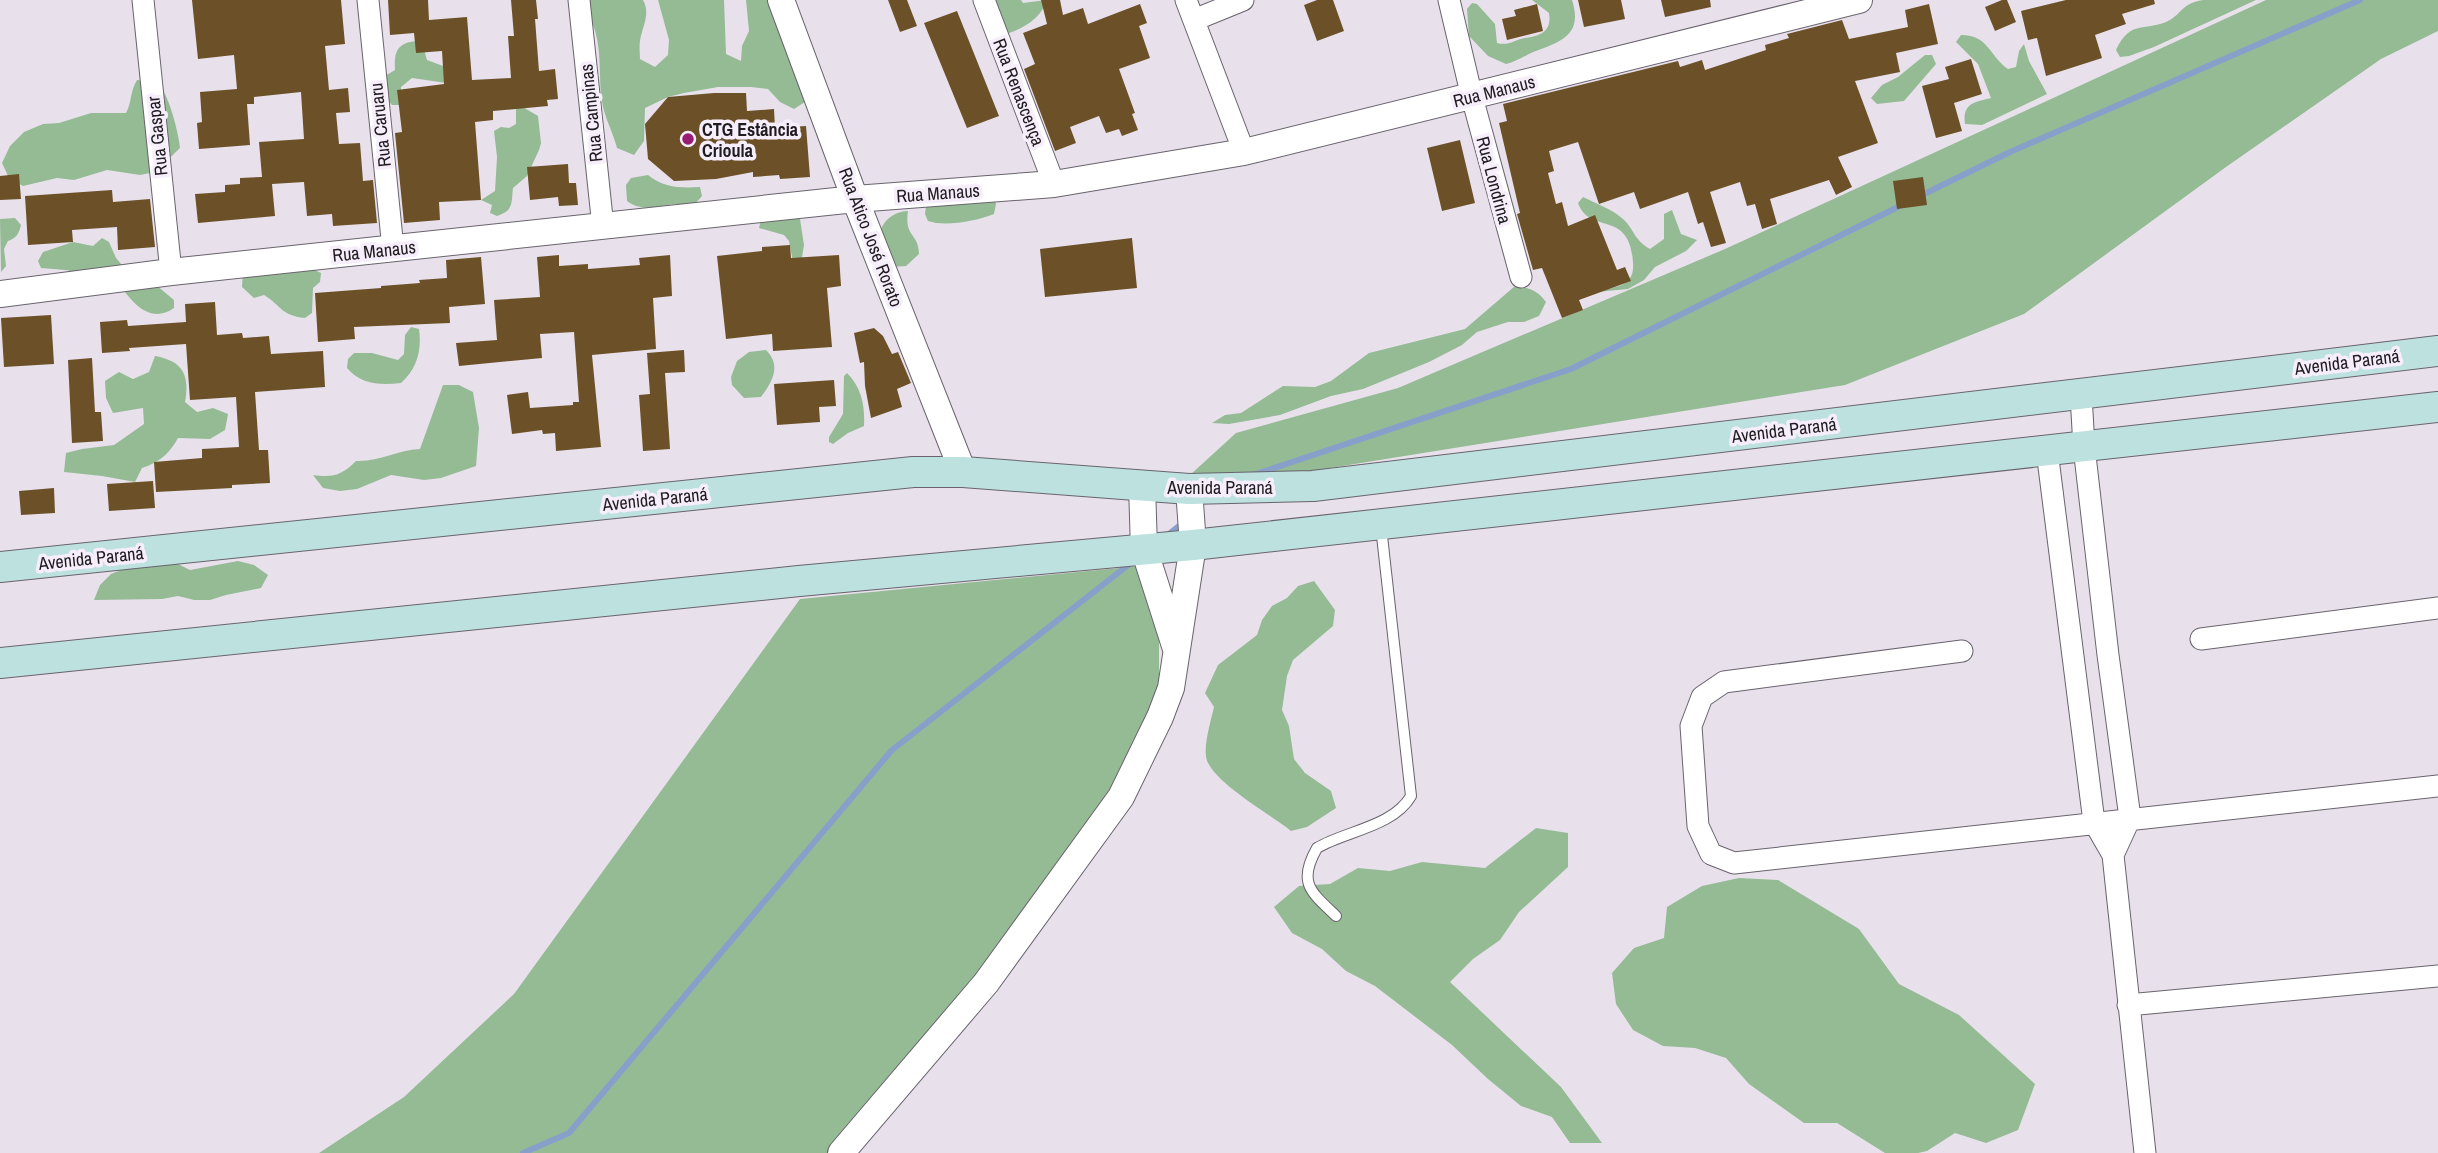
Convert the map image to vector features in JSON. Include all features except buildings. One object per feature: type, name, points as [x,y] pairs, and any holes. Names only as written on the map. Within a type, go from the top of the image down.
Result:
[{"type":"main road","name":"Avenida Paraná","points":[[0,567],[913,472],[964,472],[1199,489],[1313,486],[2438,351]]},
{"type":"main road","points":[[0,663],[799,581],[1193,545],[2438,407]]},
{"type":"street","name":"Rua Gaspar","points":[[143,0],[171,272]]},
{"type":"street","name":"Rua Caruaru","points":[[368,0],[393,249]]},
{"type":"street","name":"Rua Campinas","points":[[579,0],[603,227]]},
{"type":"street","name":"Rua Atico José Rorato","points":[[781,0],[855,199],[964,472]]},
{"type":"street","name":"Rua Renascença","points":[[984,0],[1054,184]]},
{"type":"street","points":[[1186,0],[1244,152]]},
{"type":"street","points":[[1194,20],[1243,0]]},
{"type":"street","name":"Rua Londrina","points":[[1449,0],[1472,97],[1521,277]]},
{"type":"street","name":"Rua Manaus","points":[[0,294],[171,272],[855,199],[1054,184],[1244,152],[1859,0]]},
{"type":"street","points":[[2081,395],[2084,447],[2130,818],[2113,855]]},
{"type":"street","points":[[2046,451],[2094,822],[2113,855],[2145,1153]]},
{"type":"street","points":[[1142,485],[1143,549],[1178,654]]},
{"type":"street","points":[[841,1153],[986,983],[1121,797],[1171,688],[1178,654],[1199,489]]},
{"type":"street","points":[[2066,601],[2102,597]]},
{"type":"street","points":[[2202,639],[2438,608]]},
{"type":"street","points":[[1962,651],[1724,682],[1702,697],[1691,726],[1698,826],[1711,854],[1734,863],[2438,786]]},
{"type":"street","points":[[2080,710],[2115,706]]},
{"type":"street","points":[[2128,1005],[2438,976]]},
{"type":"lane","points":[[1336,916],[1311,892],[1306,871],[1317,848],[1354,830],[1379,822],[1407,804],[1411,796],[1381,524]]},
{"type":"green space","points":[[571,0],[643,0],[646,15],[640,41],[640,59],[655,67],[668,55],[669,40],[658,0],[724,0],[726,54],[741,61],[742,46],[749,31],[746,0],[777,0],[808,100],[794,109],[780,102],[768,89],[751,87],[718,87],[668,97],[645,108],[644,141],[634,155],[617,148],[603,107],[595,31],[582,8]]},
{"type":"green space","points":[[983,0],[1021,0],[1023,3],[1046,0],[1036,18],[1018,30],[1005,34]]},
{"type":"green space","points":[[1532,0],[1572,0],[1574,22],[1566,36],[1506,64],[1488,56],[1469,36],[1467,9],[1472,3],[1477,4],[1495,24],[1497,43],[1508,43],[1544,32],[1549,24],[1549,13]]},
{"type":"green space","points":[[2203,0],[2256,0],[2154,47],[2120,57],[2116,50],[2132,30],[2166,22],[2190,4]]},
{"type":"green space","points":[[2266,0],[2438,0],[2438,31],[2381,59],[2226,167],[2024,314],[1845,385],[1280,476],[1190,475],[1236,433],[1398,388],[1725,249]]},
{"type":"green space","points":[[1961,35],[1983,42],[2008,69],[2016,67],[2019,51],[2024,44],[2029,61],[2047,94],[1982,125],[1965,124],[1966,112],[1971,105],[1991,98],[1978,64],[1956,42]]},
{"type":"green space","points":[[416,41],[423,46],[427,60],[443,66],[446,83],[412,78],[401,87],[401,105],[392,105],[387,99],[385,76],[395,70],[396,53],[401,46]]},
{"type":"green space","points":[[1925,55],[1932,55],[1936,64],[1904,101],[1877,104],[1871,98],[1882,85],[1898,77]]},
{"type":"green space","points":[[137,80],[160,86],[170,106],[178,134],[180,148],[155,172],[140,175],[107,170],[74,180],[57,178],[23,186],[9,178],[2,163],[10,146],[24,132],[43,124],[59,123],[91,113],[126,113]]},
{"type":"green space","points":[[516,103],[538,116],[541,143],[527,176],[513,188],[509,209],[497,216],[490,213],[492,205],[481,200],[495,191],[497,157],[494,131],[516,124]]},
{"type":"green space","points":[[648,175],[666,185],[700,187],[702,196],[689,206],[633,205],[627,201],[626,185],[631,178]]},
{"type":"green space","points":[[993,196],[996,204],[994,214],[979,219],[935,223],[928,221],[925,214],[926,206]]},
{"type":"green space","points":[[1583,197],[1619,215],[1640,242],[1650,249],[1664,239],[1664,214],[1672,210],[1681,234],[1697,240],[1686,251],[1655,267],[1644,280],[1628,289],[1596,292],[1627,282],[1633,271],[1633,263],[1625,235],[1584,213],[1578,203]]},
{"type":"green space","points":[[908,211],[908,226],[917,242],[919,254],[906,266],[890,267],[881,249],[880,233],[885,222],[895,214]]},
{"type":"green space","points":[[793,216],[800,219],[804,245],[800,270],[793,262],[789,241],[784,235],[759,228],[761,220]]},
{"type":"green space","points":[[15,218],[21,225],[17,235],[8,241],[4,249],[6,266],[1,272],[0,219]]},
{"type":"green space","points":[[102,238],[109,242],[116,258],[127,271],[150,280],[174,300],[174,308],[165,313],[149,313],[135,304],[119,283],[66,270],[41,268],[38,261],[43,252],[73,242],[93,246]]},
{"type":"green space","points":[[304,265],[321,273],[320,282],[313,288],[312,313],[305,318],[286,313],[264,295],[254,298],[242,287],[243,270]]},
{"type":"green space","points":[[1515,286],[1533,290],[1546,302],[1539,316],[1477,332],[1462,345],[1429,362],[1363,389],[1331,396],[1280,415],[1229,424],[1212,423],[1225,415],[1241,413],[1283,386],[1315,387],[1331,381],[1369,353],[1465,329]]},
{"type":"green space","points":[[411,327],[419,329],[419,352],[411,372],[401,383],[379,384],[365,381],[347,368],[348,359],[354,353],[372,353],[398,360],[404,354],[405,335]]},
{"type":"green space","points":[[766,350],[774,362],[772,380],[761,397],[744,398],[732,385],[731,377],[737,361],[749,352]]},
{"type":"green space","points":[[155,356],[165,358],[182,371],[186,384],[185,402],[197,412],[213,408],[228,414],[225,430],[210,439],[178,438],[163,457],[142,468],[135,482],[64,472],[66,453],[114,445],[144,424],[143,408],[113,413],[106,398],[105,381],[119,372],[133,379],[149,372]]},
{"type":"green space","points":[[847,373],[862,398],[864,426],[833,444],[829,442],[829,437],[843,414],[844,376]]},
{"type":"green space","points":[[443,385],[459,385],[473,392],[479,428],[476,466],[441,478],[424,480],[391,475],[357,489],[340,491],[323,488],[313,475],[337,474],[356,461],[420,449]]},
{"type":"green space","points":[[238,561],[254,565],[268,575],[261,588],[210,600],[178,596],[162,599],[94,600],[100,585],[111,574],[126,568],[174,562],[190,570]]},
{"type":"green space","points":[[1140,566],[1159,635],[1159,692],[1106,802],[844,1153],[319,1153],[404,1097],[514,994],[800,599]]},
{"type":"green space","points":[[1314,581],[1335,610],[1333,626],[1293,660],[1287,676],[1282,710],[1289,726],[1294,759],[1305,773],[1331,791],[1336,808],[1307,827],[1291,831],[1229,786],[1209,765],[1206,745],[1214,707],[1205,693],[1218,665],[1257,635],[1262,620],[1272,606],[1287,598],[1298,586]]},
{"type":"green space","points":[[1536,828],[1568,833],[1568,867],[1519,912],[1500,940],[1473,959],[1450,982],[1561,1087],[1602,1143],[1570,1143],[1552,1117],[1521,1106],[1452,1045],[1375,986],[1346,971],[1322,949],[1292,933],[1274,907],[1299,886],[1330,884],[1358,868],[1390,871],[1422,862],[1485,868]]},
{"type":"green space","points":[[1739,878],[1778,880],[1859,929],[1899,984],[1959,1015],[2035,1084],[2018,1130],[1986,1143],[1955,1133],[1927,1151],[1885,1153],[1837,1123],[1804,1123],[1749,1084],[1726,1058],[1695,1048],[1663,1046],[1633,1030],[1616,1004],[1612,973],[1634,948],[1664,938],[1667,907],[1702,886]]},
{"type":"waterway","points":[[1920,196],[2010,152],[2360,0]]},
{"type":"waterway","points":[[1253,475],[1571,369],[1904,204]]},
{"type":"waterway","points":[[1165,537],[1184,522]]},
{"type":"waterway","points":[[523,1153],[569,1133],[892,750],[1132,562]]},
{"type":"place","name":"CTG Estância Crioula","points":[[688,139]]}]
